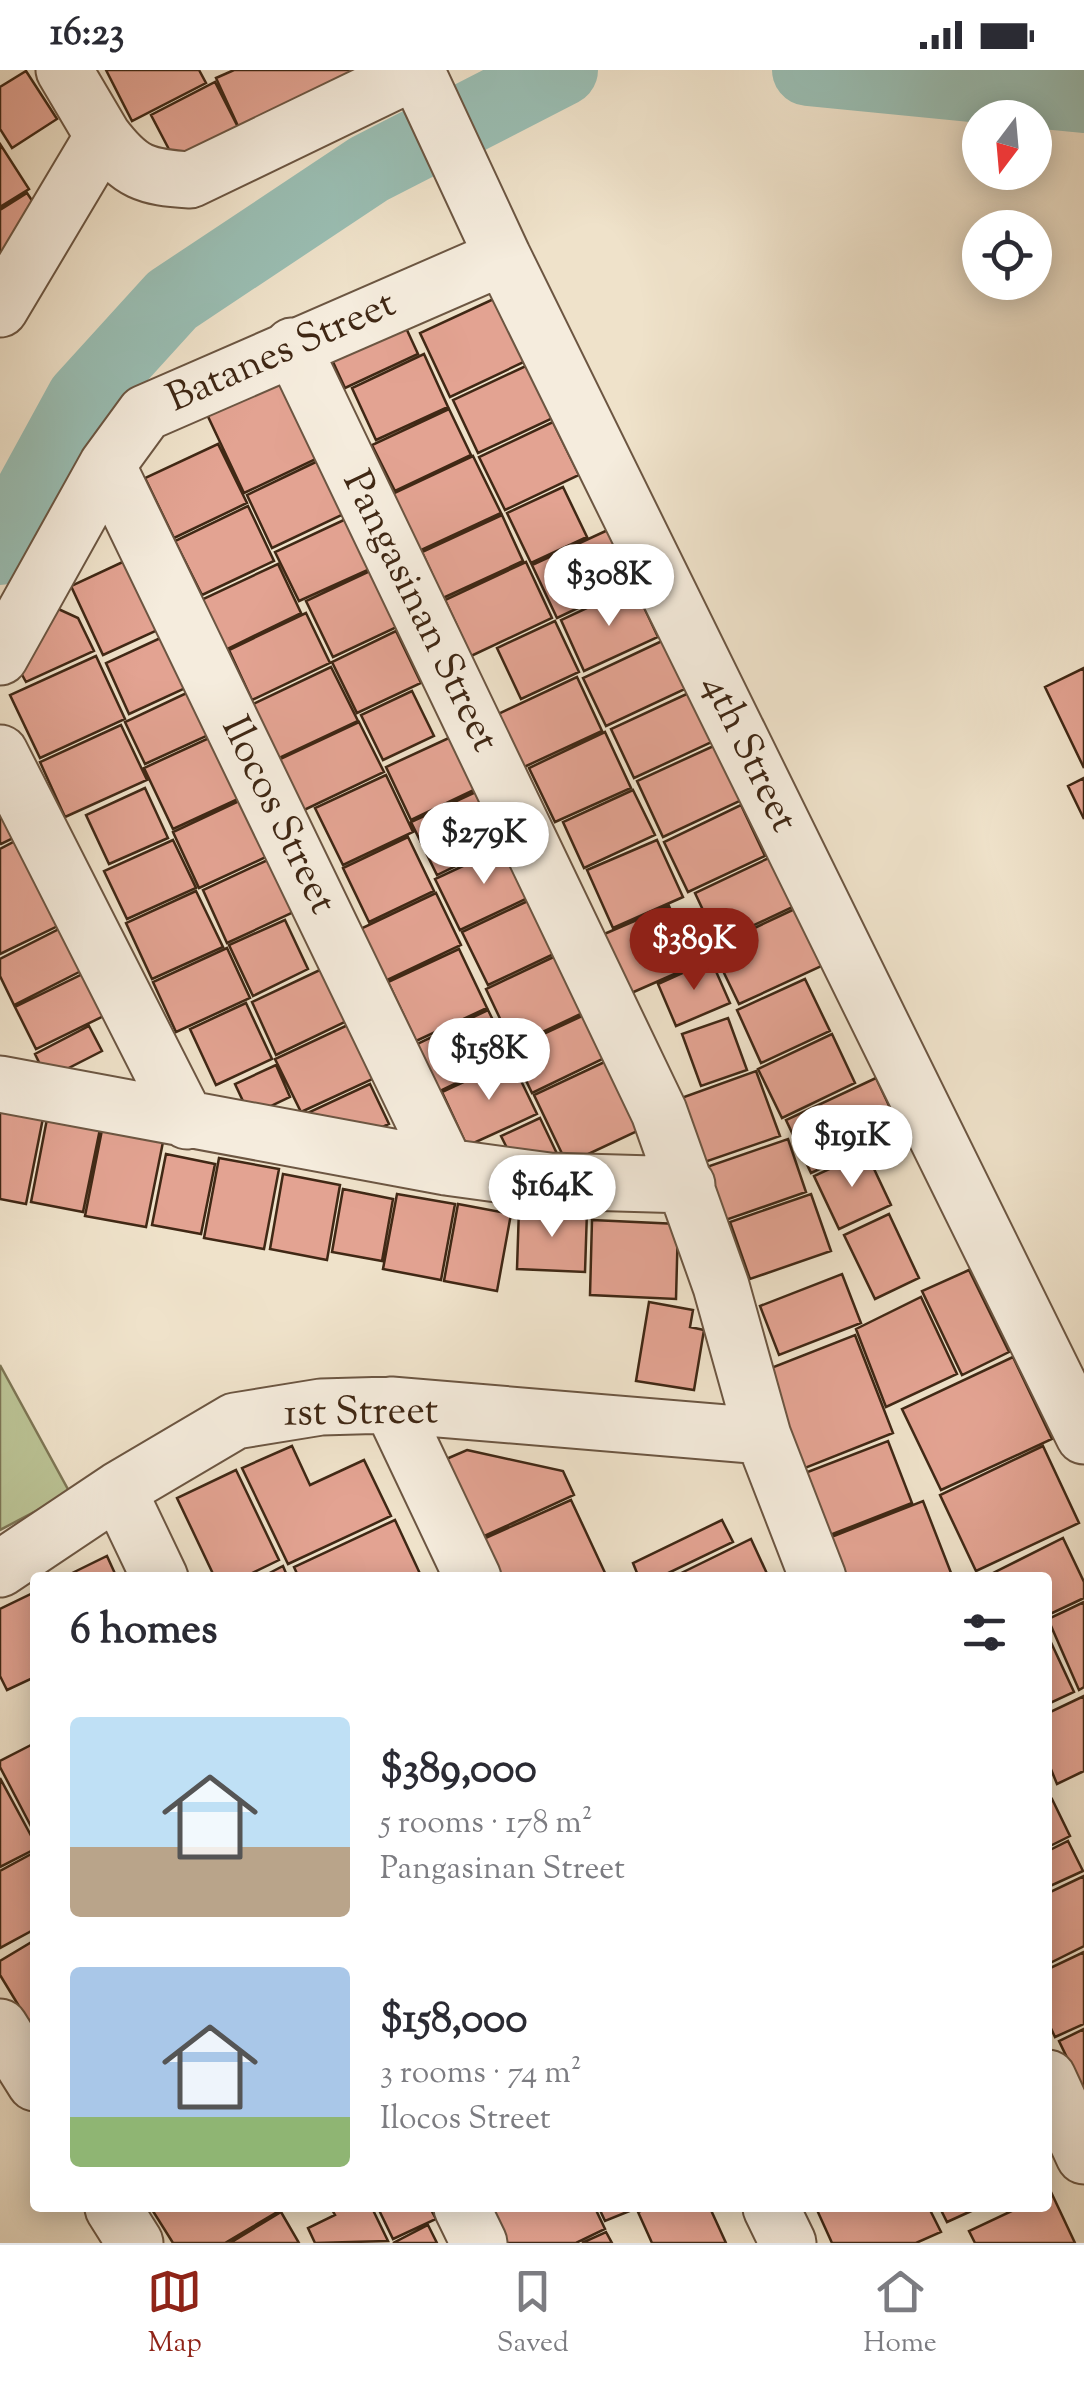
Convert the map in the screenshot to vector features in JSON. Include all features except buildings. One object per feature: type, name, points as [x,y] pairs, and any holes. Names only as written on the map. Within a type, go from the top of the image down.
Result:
[{"type":"street","points":[[64,70],[124,165],[154,178],[190,180],[420,81]]},
{"type":"street","name":"4th Street","points":[[420,81],[486,256],[1084,1436]]},
{"type":"street","points":[[0,308],[103,136]]},
{"type":"street","name":"Batanes Street","points":[[0,657],[107,465],[145,413],[486,256]]},
{"type":"street","name":"Pangasinan Street","points":[[292,346],[659,1112],[686,1185],[763,1436],[816,1572]]},
{"type":"street","name":"Ilocos Street","points":[[107,465],[446,1167]]},
{"type":"street","points":[[0,753],[187,1121]]},
{"type":"street","points":[[0,1084],[446,1167],[549,1181],[686,1185]]},
{"type":"street","points":[[391,1405],[470,1572]]},
{"type":"street","name":"1st Street","points":[[0,1569],[118,1490],[235,1421],[321,1407],[391,1405],[763,1436]]},
{"type":"street","points":[[118,1490],[157,1572]]},
{"type":"street","points":[[0,2026],[30,2075]]},
{"type":"street","points":[[1052,2087],[1084,2156]]},
{"type":"street","points":[[115,2212],[135,2243]]},
{"type":"street","points":[[464,2212],[480,2243]]},
{"type":"street","points":[[774,2212],[788,2243]]},
{"type":"green space","points":[[0,1365],[70,1493],[0,1530]]},
{"type":"waterway","points":[[544,77],[558,70]]},
{"type":"waterway","points":[[0,549],[82,399],[172,300],[369,169],[562,70]]},
{"type":"waterway","points":[[808,70],[1084,97]]}]
